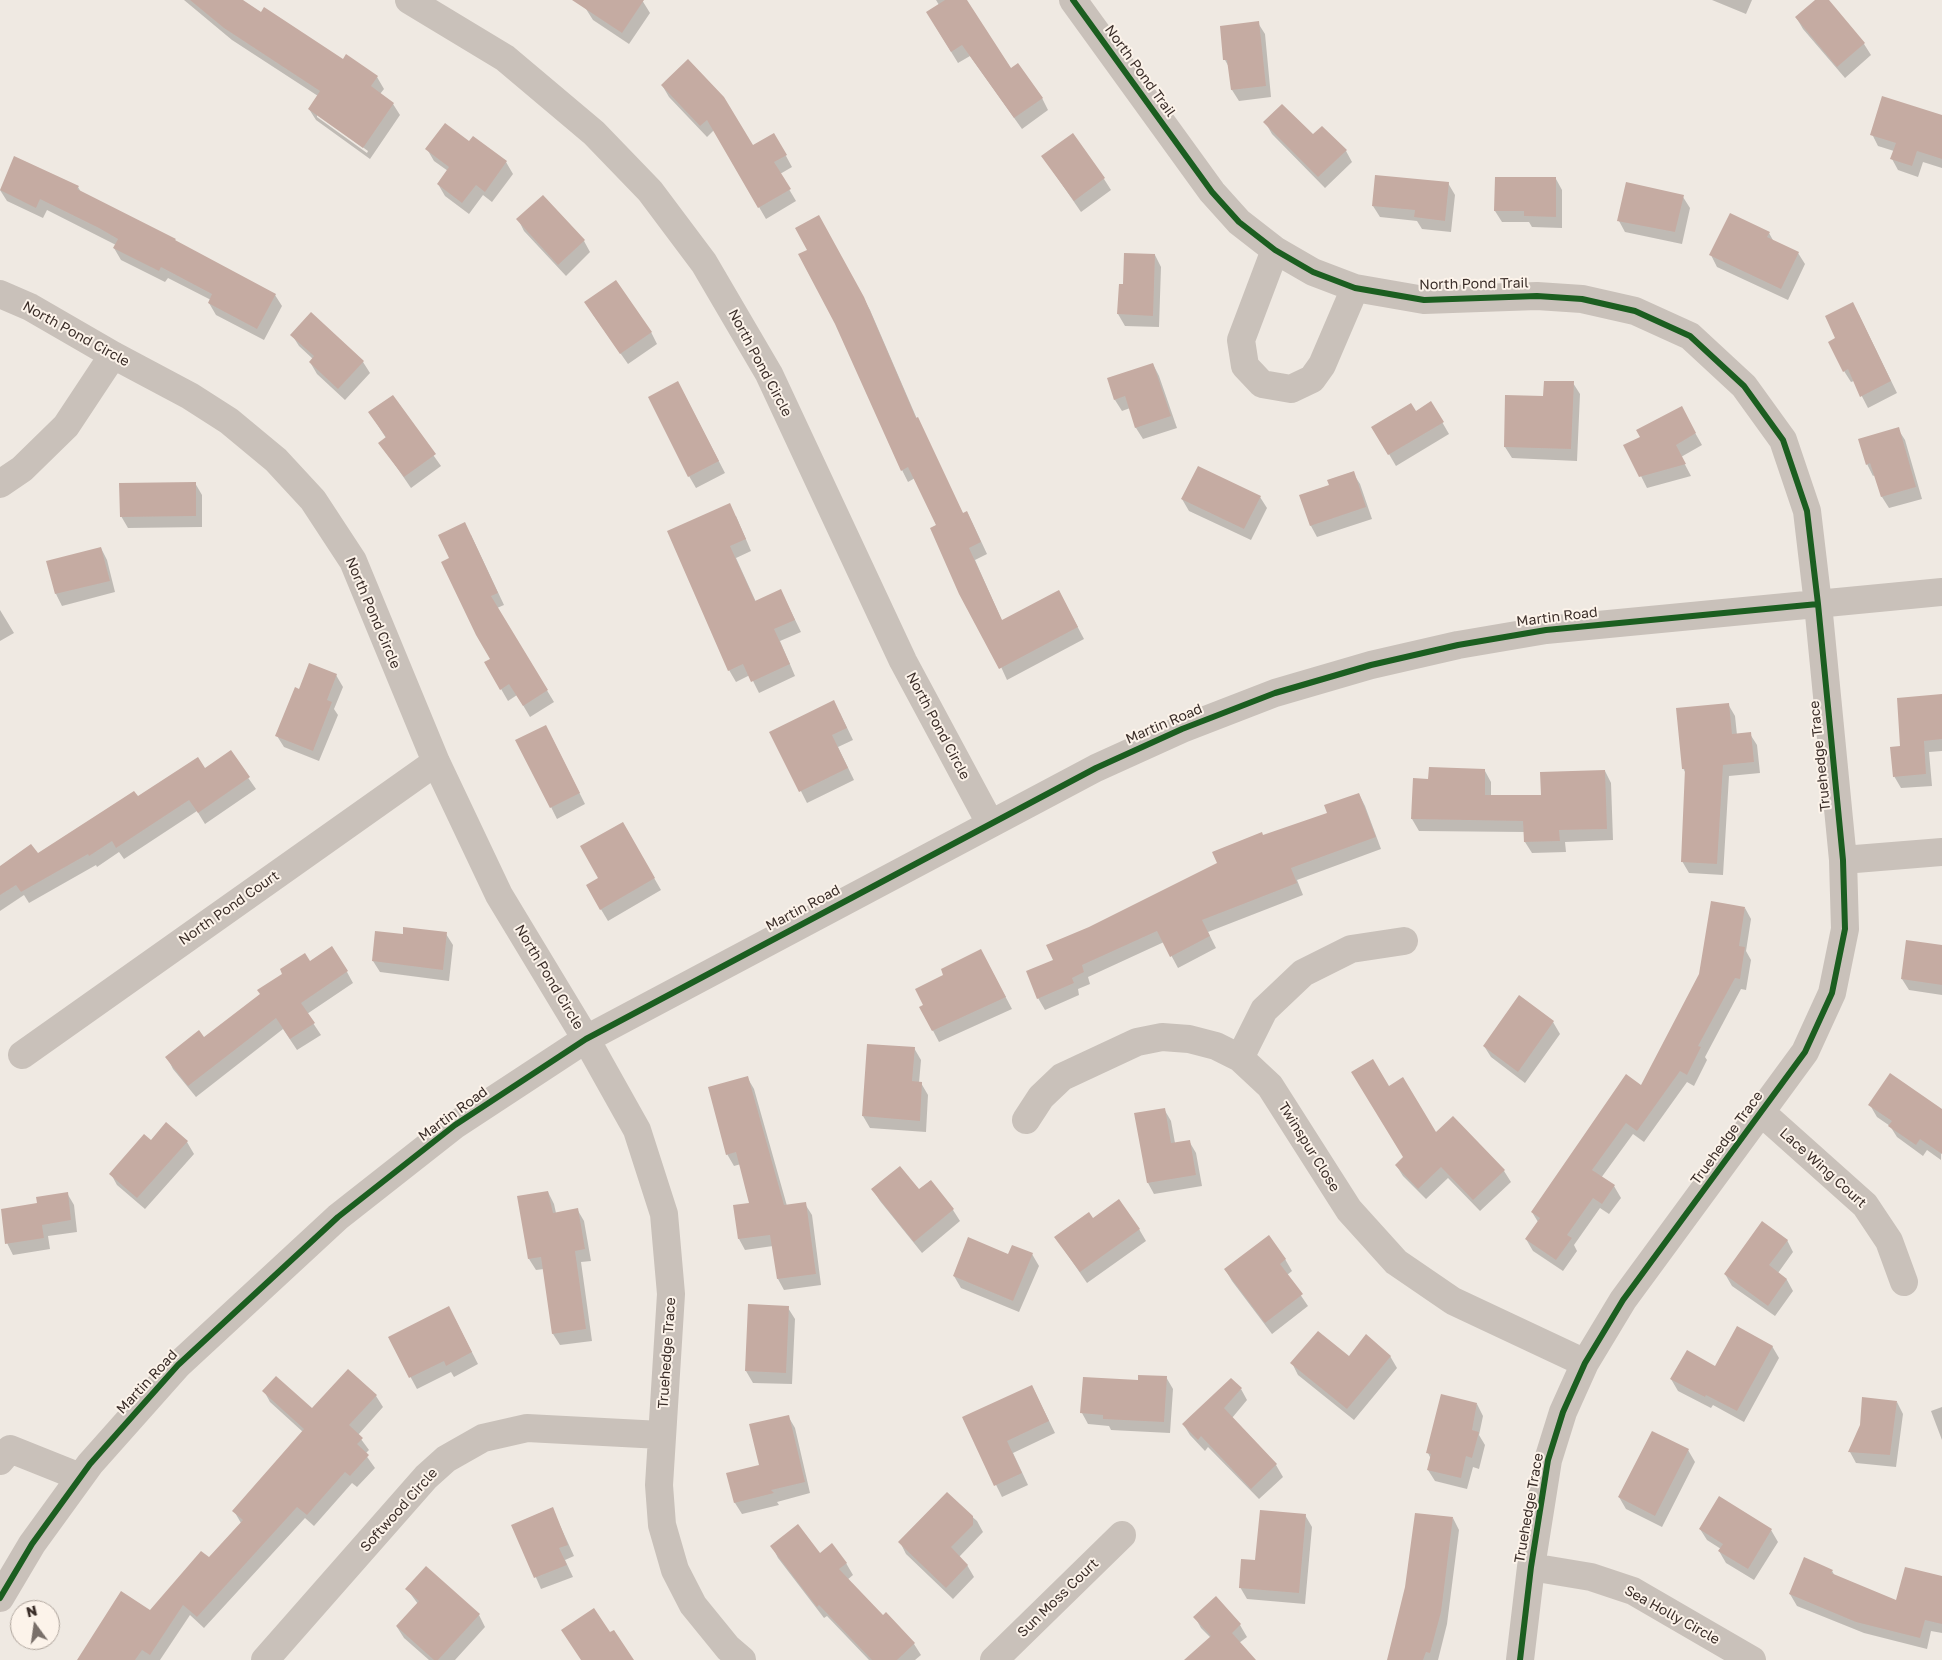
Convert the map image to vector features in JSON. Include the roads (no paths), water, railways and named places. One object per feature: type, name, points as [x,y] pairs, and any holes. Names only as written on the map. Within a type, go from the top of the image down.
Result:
[{"type":"street","name":"North Pond Circle","points":[[409,0],[505,58],[594,133],[650,191],[704,263],[769,374],[903,661],[990,823]]},
{"type":"street","name":"North Pond Trail","points":[[1085,4],[1212,192],[1239,222],[1275,250],[1313,272],[1355,288],[1424,300],[1537,296],[1582,298],[1635,311],[1690,336],[1744,386],[1783,440],[1807,511],[1818,604]]},
{"type":"street","points":[[1275,250],[1241,340],[1245,366],[1262,384],[1291,390],[1312,379],[1322,365],[1355,288]]},
{"type":"street","name":"North Pond Circle","points":[[0,294],[30,307],[113,355],[190,396],[229,421],[276,460],[313,500],[353,561],[436,762],[499,895],[586,1039]]},
{"type":"street","points":[[0,484],[22,469],[66,426],[113,355]]},
{"type":"street","name":"Martin Road","points":[[0,1598],[32,1544],[80,1477],[178,1365],[338,1217],[455,1125],[586,1039],[1096,768],[1182,729],[1275,693],[1371,665],[1458,645],[1546,630],[1942,592]]},
{"type":"street","name":"Truehedge Trace","points":[[1520,1660],[1531,1567],[1548,1460],[1563,1412],[1584,1364],[1623,1300],[1805,1052],[1832,993],[1845,929],[1843,860],[1818,604]]},
{"type":"street","name":"North Pond Court","points":[[22,1055],[436,762]]},
{"type":"street","points":[[1843,860],[1942,852]]},
{"type":"street","points":[[1240,1058],[1264,1010],[1303,973],[1351,949],[1404,941]]},
{"type":"street","name":"Twinspur Close","points":[[1026,1120],[1041,1097],[1062,1078],[1137,1042],[1162,1038],[1189,1039],[1216,1046],[1240,1058],[1270,1086],[1349,1210],[1396,1262],[1453,1301],[1584,1364]]},
{"type":"street","name":"Truehedge Trace","points":[[586,1039],[638,1130],[664,1214],[671,1294],[658,1485],[662,1525],[675,1570],[693,1605],[728,1648],[742,1660]]},
{"type":"street","name":"Lace Wing Court","points":[[1762,1113],[1865,1205],[1889,1241],[1904,1282]]},
{"type":"street","name":"Softwood Circle","points":[[265,1660],[426,1477],[446,1459],[483,1438],[527,1428],[661,1435]]},
{"type":"street","points":[[0,1461],[10,1449],[80,1477]]},
{"type":"street","name":"Sun Moss Court","points":[[994,1660],[1122,1535]]},
{"type":"street","name":"Sea Holly Circle","points":[[1531,1567],[1591,1576],[1633,1591],[1752,1660]]}]
